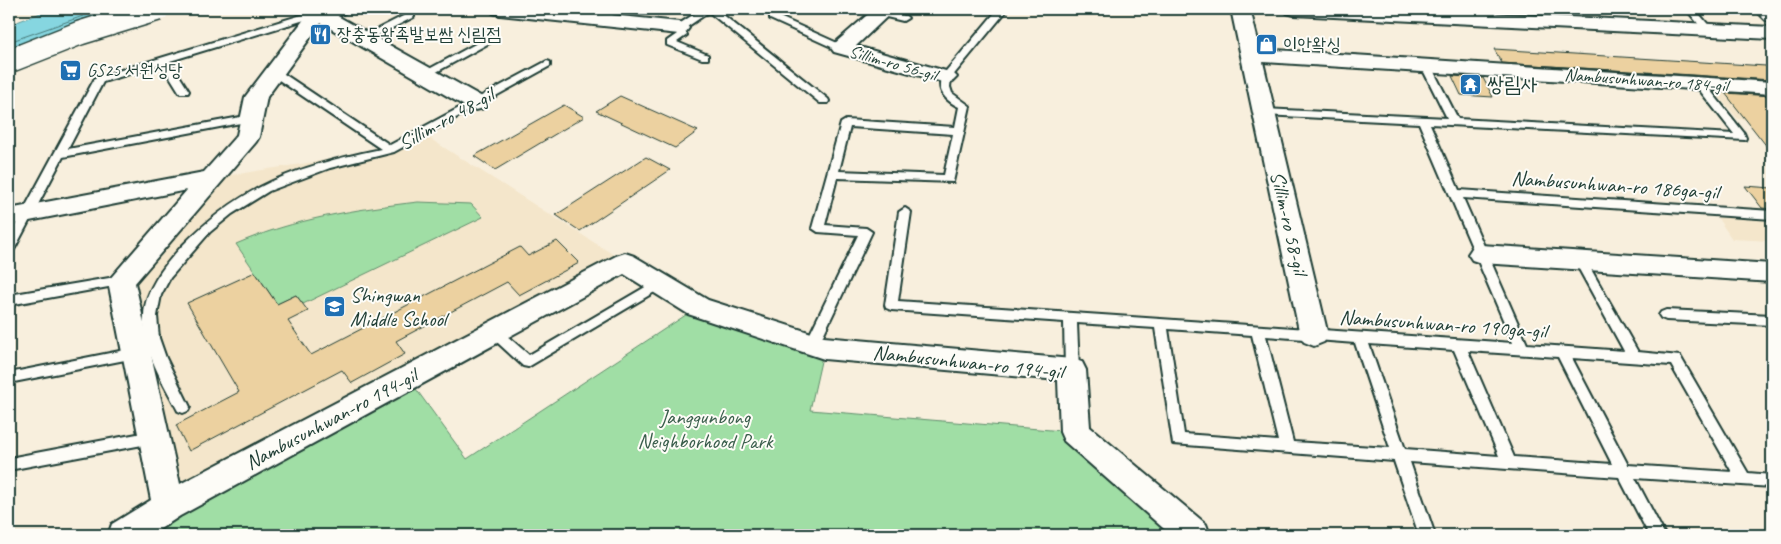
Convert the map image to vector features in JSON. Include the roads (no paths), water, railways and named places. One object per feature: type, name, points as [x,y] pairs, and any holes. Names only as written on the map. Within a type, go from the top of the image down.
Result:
[{"type":"main road","points":[[9,61],[80,33],[158,9]]},
{"type":"main road","points":[[1764,9],[1772,16]]},
{"type":"street","name":"Sillim-ro 58-gil","points":[[1241,9],[1314,334]]},
{"type":"street","points":[[1294,9],[1772,33]]},
{"type":"street","points":[[1755,9],[1772,24]]},
{"type":"street","points":[[512,10],[608,14],[679,28]]},
{"type":"street","name":"Sillim-ro 56-gil","points":[[841,48],[883,11]]},
{"type":"street","points":[[124,535],[169,506],[121,281],[248,137],[256,97],[320,13],[476,103]]},
{"type":"street","name":"Sillim-ro 56-gil","points":[[841,48],[946,77]]},
{"type":"street","name":"Nambusunhwan-ro 184-gil","points":[[1251,55],[1772,88]]},
{"type":"street","points":[[18,216],[212,178]]},
{"type":"street","points":[[1480,254],[1772,273]]},
{"type":"street","name":"Nambusunhwan-ro 194-gil","points":[[169,506],[625,262],[698,307],[824,348],[1072,370],[1075,432],[1194,535]]},
{"type":"lane","points":[[9,248],[18,216],[59,154],[99,80],[320,13],[347,9]]},
{"type":"lane","points":[[705,57],[670,43],[682,35],[679,28],[709,9],[824,101]]},
{"type":"lane","points":[[832,174],[949,179],[965,106],[948,95],[944,86],[946,77],[1003,9]]},
{"type":"lane","points":[[1690,9],[1708,30]]},
{"type":"lane","name":"Sillim-ro 56-gil","points":[[883,11],[903,18]]},
{"type":"lane","points":[[363,39],[411,15]]},
{"type":"lane","name":"Sillim-ro 56-gil","points":[[773,17],[841,48]]},
{"type":"lane","points":[[425,74],[490,39]]},
{"type":"lane","points":[[164,59],[184,91]]},
{"type":"lane","name":"Sillim-ro 48-gil","points":[[274,72],[390,150],[547,64]]},
{"type":"lane","points":[[1426,66],[1454,122]]},
{"type":"lane","points":[[1264,112],[1741,138],[1700,83]]},
{"type":"lane","points":[[59,154],[252,118]]},
{"type":"lane","points":[[1423,120],[1522,349]]},
{"type":"lane","points":[[812,344],[866,232],[818,228],[846,123],[960,131]]},
{"type":"lane","points":[[183,407],[156,352],[150,325],[153,300],[161,281],[176,260],[229,210],[255,193],[316,168],[390,150]]},
{"type":"lane","name":"Nambusunhwan-ro 186ga-gil","points":[[1456,194],[1772,215]]},
{"type":"lane","name":"Nambusunhwan-ro 190ga-gil","points":[[906,212],[891,305],[1675,360],[1744,479]]},
{"type":"lane","points":[[1580,260],[1634,357]]},
{"type":"lane","points":[[9,300],[121,281]]},
{"type":"lane","points":[[494,333],[528,362],[659,284]]},
{"type":"lane","points":[[1666,314],[1772,320]]},
{"type":"lane","points":[[1070,317],[1072,370]]},
{"type":"lane","points":[[1161,324],[1178,440],[1772,481]]},
{"type":"lane","points":[[1258,331],[1287,447]]},
{"type":"lane","points":[[1360,338],[1427,535]]},
{"type":"lane","points":[[1459,345],[1509,462]]},
{"type":"lane","points":[[1562,352],[1657,535]]},
{"type":"lane","points":[[9,378],[135,353]]},
{"type":"lane","points":[[9,464],[154,437]]},
{"type":"water","points":[[51,9],[119,9],[9,48],[9,25]]},
{"type":"place","name":"장충동왕족발보쌈 신림점","points":[[321,34]]},
{"type":"place","name":"이안왁싱","points":[[1267,44]]},
{"type":"place","name":"GS25 서원성당","points":[[71,70]]},
{"type":"place","name":"쌍림사","points":[[1471,84]]},
{"type":"place","name":"Shingwan Middle School","points":[[334,307]]},
{"type":"park label","name":"Janggunbong Neighborhood Park","points":[[705,429]]}]
